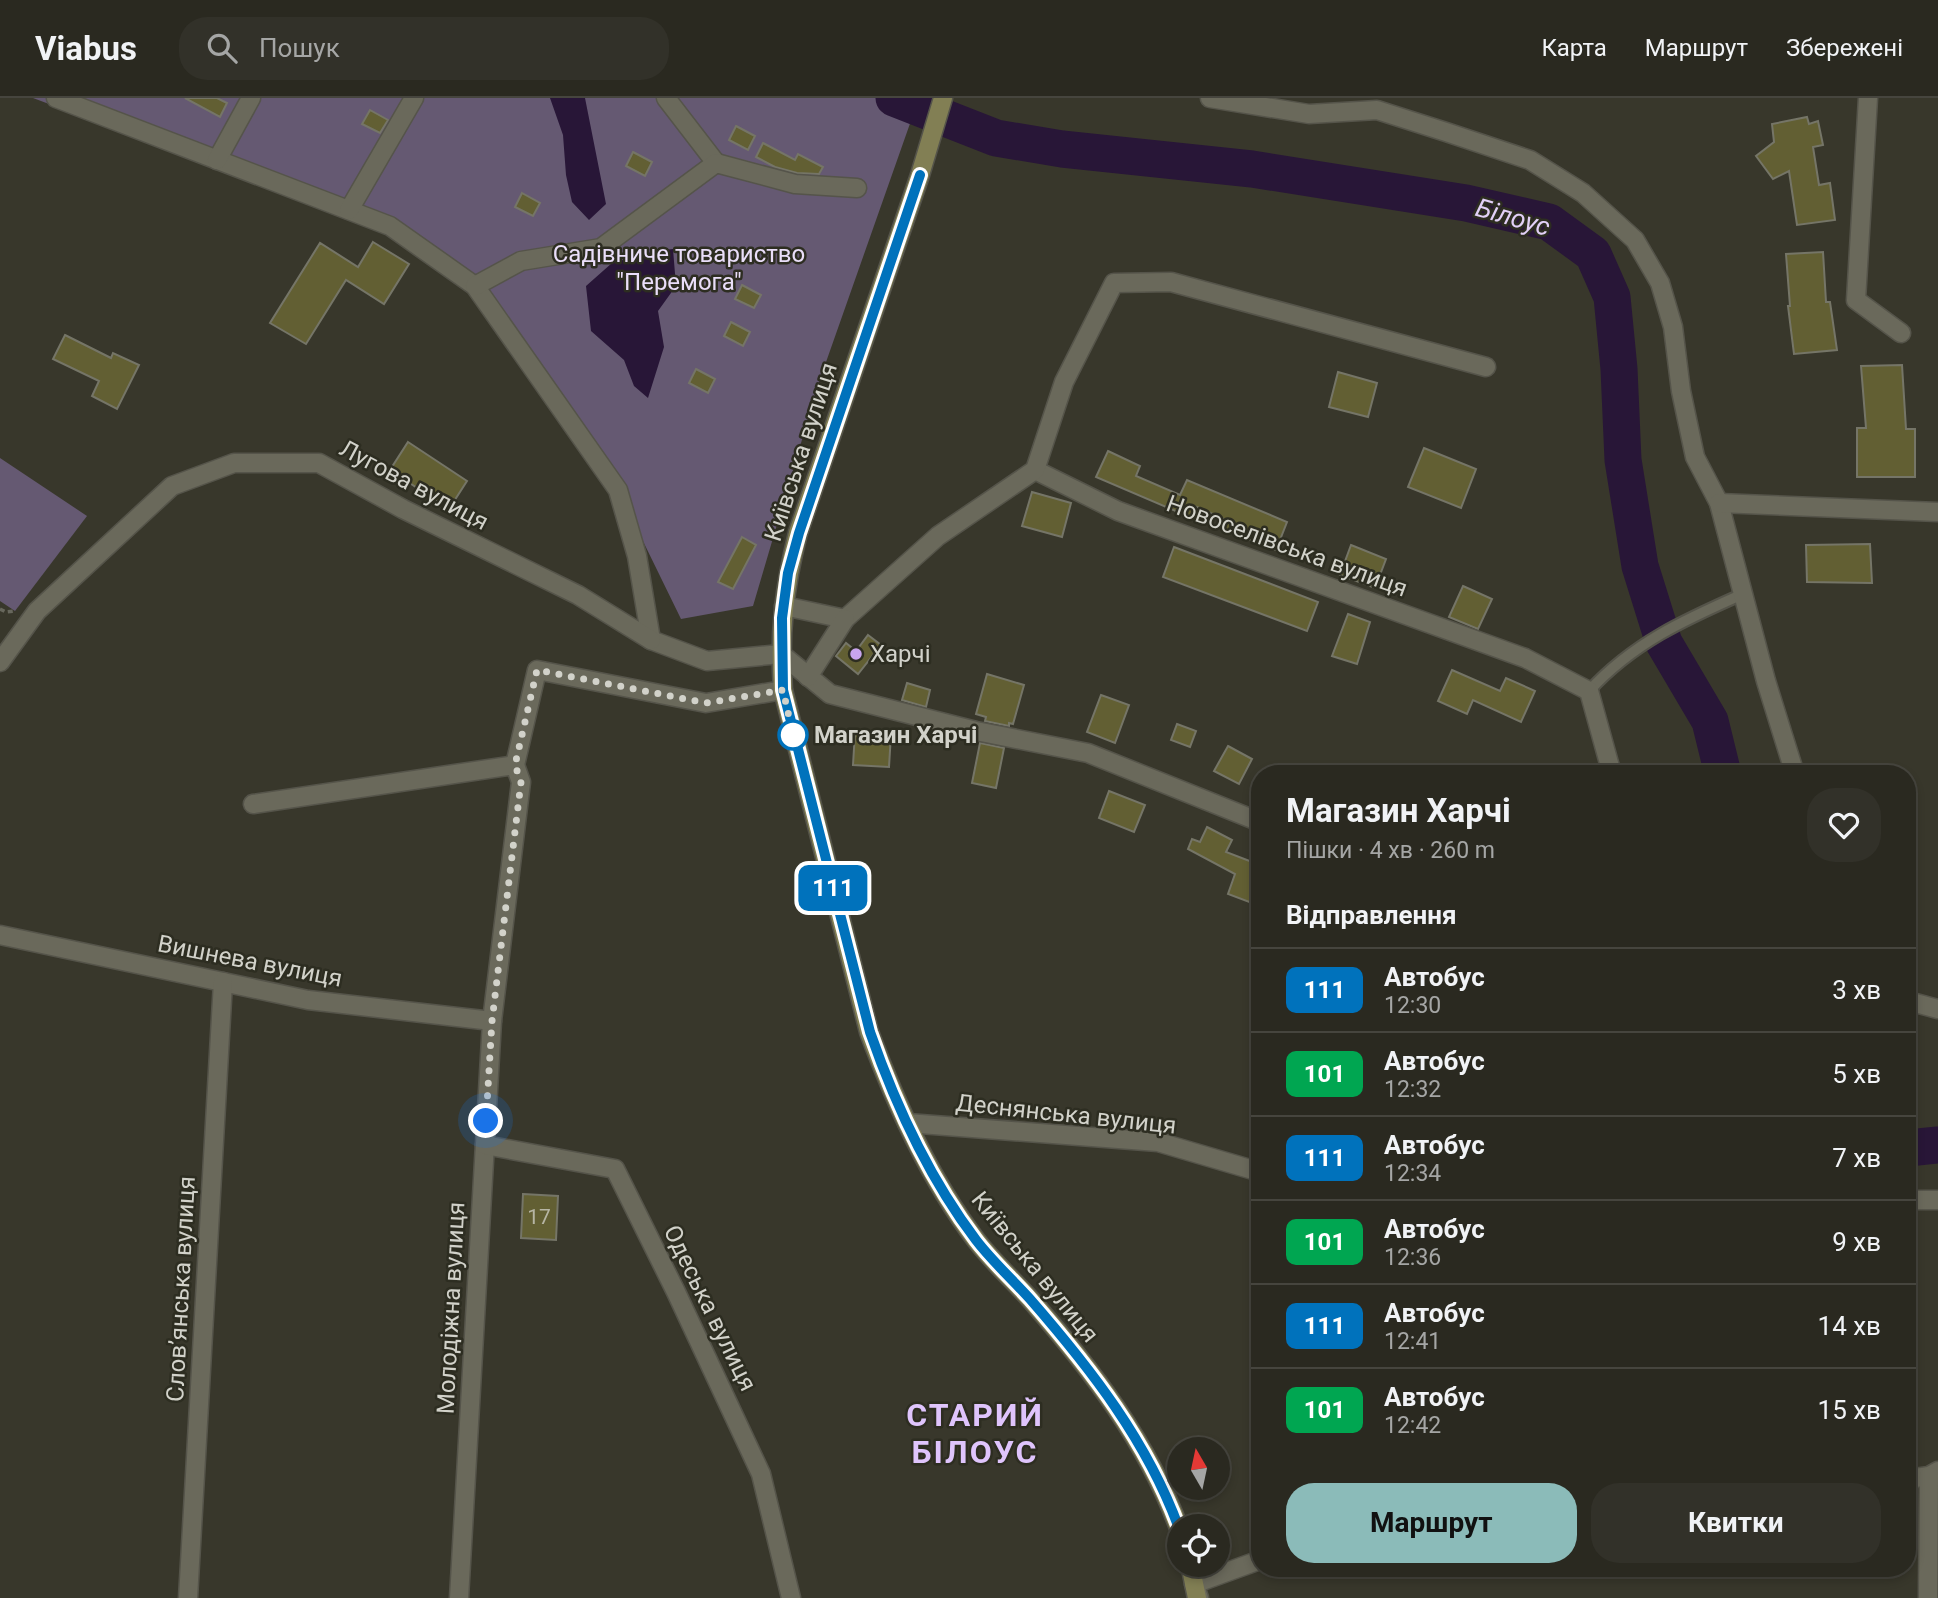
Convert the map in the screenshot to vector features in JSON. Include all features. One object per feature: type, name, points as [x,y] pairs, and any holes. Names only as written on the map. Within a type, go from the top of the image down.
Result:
[{"type":"main road","name":"Київська вулиця","points":[[943,98],[788,573],[783,606],[783,690],[870,1032],[886,1079],[949,1201],[977,1241],[1031,1300],[1120,1413],[1144,1451],[1172,1514]]},
{"type":"street","points":[[58,98],[390,226],[475,286],[618,490],[638,556],[651,640]]},
{"type":"street","points":[[216,160],[251,98]]},
{"type":"street","points":[[349,210],[414,98]]},
{"type":"street","points":[[666,98],[716,163],[795,184],[857,188]]},
{"type":"street","points":[[1210,98],[1309,114],[1377,110],[1530,160],[1583,193],[1635,240],[1660,284],[1673,327],[1681,391],[1695,457],[1719,503],[1766,681],[1792,765]]},
{"type":"street","points":[[1868,98],[1856,300],[1901,333]]},
{"type":"street","points":[[475,286],[521,261],[601,248],[716,163]]},
{"type":"street","points":[[808,677],[845,619],[938,536],[1035,470],[1064,382],[1114,283],[1171,282],[1486,367]]},
{"type":"street","name":"Лугова вулиця","points":[[0,662],[37,611],[172,486],[234,463],[320,463],[403,509],[578,596],[651,640],[707,662],[781,654]]},
{"type":"street","name":"Новоселівська вулиця","points":[[1035,470],[1118,511],[1525,658],[1589,691]]},
{"type":"street","points":[[1719,503],[1938,512]]},
{"type":"street","points":[[783,606],[845,619]]},
{"type":"street","points":[[781,654],[830,694],[976,731],[1088,753],[1251,818]]},
{"type":"street","name":"Молодіжна вулиця","points":[[459,1598],[492,1021],[521,782],[515,765],[537,670],[706,703],[783,690]]},
{"type":"street","points":[[1589,691],[1610,765]]},
{"type":"street","points":[[253,804],[515,765]]},
{"type":"street","name":"Вишнева вулиця","points":[[0,935],[308,1000],[492,1021]]},
{"type":"street","name":"Словʼянська вулиця","points":[[188,1598],[223,982]]},
{"type":"street","points":[[1916,1003],[1938,1009]]},
{"type":"street","name":"Деснянська вулиця","points":[[907,1123],[1158,1142],[1251,1169]]},
{"type":"street","name":"Одеська вулиця","points":[[485,1145],[615,1169],[761,1474],[791,1598]]},
{"type":"street","points":[[1916,1200],[1938,1200]]},
{"type":"street","points":[[1916,1477],[1934,1473],[1928,1598]]},
{"type":"street","points":[[1197,1593],[1251,1565]]},
{"type":"lane","points":[[1589,691],[1609,669],[1645,642],[1743,594]]},
{"type":"green space","name":"Садівниче товариство \"Перемога\"","points":[[33,98],[919,98],[819,382],[753,606],[681,619],[618,490],[548,374],[510,326],[438,250]]},
{"type":"green space","points":[[0,458],[87,516],[15,611],[0,601]]},
{"type":"shaded area","points":[[550,98],[585,98],[606,204],[589,220],[572,202],[566,175],[563,135]]},
{"type":"shaded area","points":[[673,249],[676,286],[658,311],[664,347],[648,398],[634,386],[624,360],[591,331],[586,286],[612,263]]},
{"type":"building","points":[[185,98],[217,98],[227,103],[220,117]]},
{"type":"building","points":[[370,110],[388,120],[380,133],[362,124]]},
{"type":"building","points":[[1807,117],[1809,124],[1818,121],[1823,145],[1813,147],[1819,185],[1830,183],[1835,220],[1797,225],[1789,171],[1773,179],[1756,156],[1774,142],[1772,124]]},
{"type":"building","points":[[736,126],[755,136],[748,150],[729,140]]},
{"type":"building","points":[[763,143],[795,160],[798,154],[823,167],[819,174],[797,173],[775,167],[756,157]]},
{"type":"building","points":[[633,152],[652,162],[645,176],[626,166]]},
{"type":"building","points":[[522,193],[540,203],[533,216],[515,207]]},
{"type":"building","points":[[373,242],[409,264],[384,304],[346,280],[306,344],[270,323],[320,243],[358,267]]},
{"type":"building","points":[[1823,252],[1826,302],[1830,302],[1837,350],[1794,354],[1788,306],[1786,254]]},
{"type":"building","points":[[742,285],[761,295],[754,308],[735,299]]},
{"type":"building","points":[[731,322],[750,332],[743,346],[724,336]]},
{"type":"building","points":[[65,335],[111,358],[113,353],[139,365],[117,409],[92,396],[99,381],[53,359]]},
{"type":"building","points":[[1902,365],[1906,429],[1915,429],[1915,477],[1857,477],[1857,428],[1866,428],[1861,366]]},
{"type":"building","points":[[696,369],[715,379],[708,393],[689,383]]},
{"type":"building","points":[[1338,372],[1377,383],[1368,417],[1329,407]]},
{"type":"building","points":[[408,442],[467,481],[449,509],[390,470]]},
{"type":"building","points":[[1424,448],[1476,469],[1461,508],[1408,487]]},
{"type":"building","points":[[1108,451],[1140,466],[1136,476],[1180,495],[1187,480],[1287,522],[1276,550],[1221,528],[1224,519],[1197,507],[1192,518],[1096,477]]},
{"type":"building","points":[[1032,492],[1071,503],[1062,537],[1022,526]]},
{"type":"building","points":[[742,537],[756,545],[733,589],[718,582]]},
{"type":"building","points":[[1870,544],[1872,583],[1807,582],[1806,545]]},
{"type":"building","points":[[1351,545],[1386,559],[1375,588],[1340,575]]},
{"type":"building","points":[[1174,547],[1318,602],[1307,631],[1163,577]]},
{"type":"building","points":[[1463,586],[1492,599],[1478,629],[1449,617]]},
{"type":"building","points":[[1348,614],[1370,622],[1357,664],[1332,656]]},
{"type":"building","name":"Харчі","points":[[868,635],[881,645],[858,674],[836,656],[846,643],[856,651]]},
{"type":"building","points":[[1452,670],[1500,691],[1506,678],[1535,691],[1521,722],[1473,700],[1467,714],[1438,701]]},
{"type":"building","points":[[987,674],[1024,685],[1013,724],[1009,723],[1009,726],[985,721],[986,717],[976,714]]},
{"type":"building","points":[[907,683],[930,690],[926,707],[902,700]]},
{"type":"building","points":[[1101,695],[1129,705],[1115,743],[1087,732]]},
{"type":"building","points":[[1177,724],[1196,731],[1190,747],[1171,740]]},
{"type":"building","points":[[855,732],[891,734],[889,767],[853,765]]},
{"type":"building","points":[[980,743],[1004,748],[996,788],[972,783]]},
{"type":"building","points":[[1228,746],[1252,759],[1239,784],[1214,771]]},
{"type":"building","points":[[1109,791],[1145,805],[1134,832],[1099,818]]},
{"type":"building","points":[[1207,827],[1232,840],[1226,852],[1251,862],[1251,903],[1228,894],[1235,874],[1188,849],[1192,839],[1200,842]]},
{"type":"building","points":[[523,1194],[558,1196],[556,1240],[521,1238]]},
{"type":"waterway","name":"Білоус","points":[[894,98],[996,138],[1062,149],[1252,169],[1466,203],[1549,222],[1593,254],[1612,297],[1619,369],[1623,460],[1640,566],[1664,643],[1710,721],[1721,765]]},
{"type":"waterway","name":"Білоус","points":[[1916,1147],[1938,1145]]},
{"type":"bus line","name":"111","points":[[920,175],[799,533],[788,573],[782,618],[783,690],[870,1032],[886,1079],[949,1201],[977,1241],[1031,1300],[1120,1413],[1144,1451],[1174,1514]]},
{"type":"place","name":"Харчі","points":[[856,654]]},
{"type":"place","name":"Магазин Харчі","points":[[793,735]]},
{"type":"district","name":"СТАРИЙ БІЛОУС","points":[[975,1434]]},
{"type":"route","points":[[486,1121],[492,1021],[521,782],[515,765],[537,670],[706,703],[783,690],[796,748],[793,735]]}]
